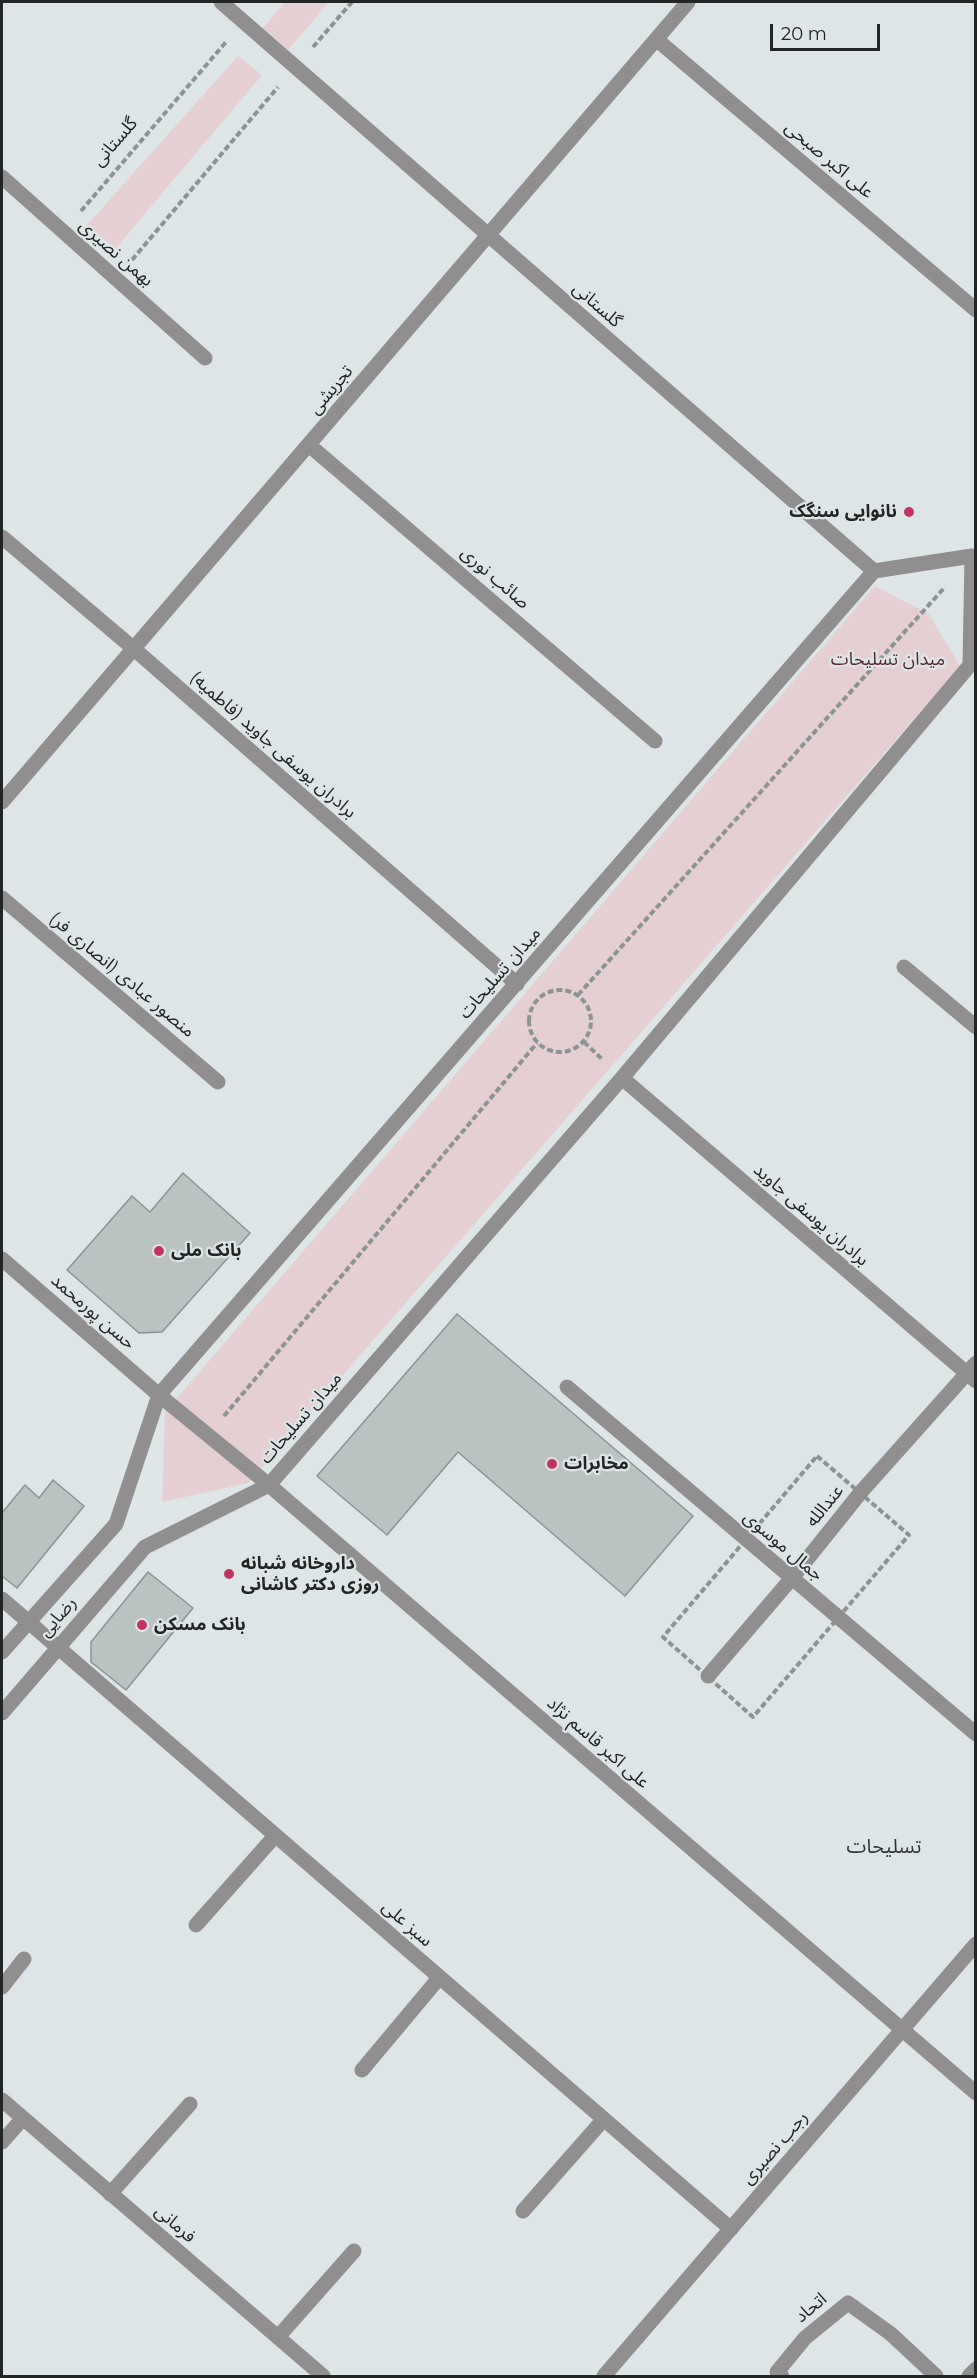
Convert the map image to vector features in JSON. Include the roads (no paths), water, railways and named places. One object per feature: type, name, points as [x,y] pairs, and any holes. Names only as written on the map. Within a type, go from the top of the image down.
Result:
[{"type":"street","name":"گلستانی","points":[[221,2],[874,571]]},
{"type":"street","name":"تجریشی","points":[[2,802],[688,2]]},
{"type":"street","name":"علی اکبر صبحی","points":[[656,39],[975,310]]},
{"type":"street","name":"بهمن نصیری","points":[[2,177],[205,358]]},
{"type":"street","name":"صائب نوری","points":[[309,445],[655,741]]},
{"type":"street","name":"برادران یوسفی جاوید (فاطمیه)","points":[[2,537],[133,648],[517,984]]},
{"type":"street","points":[[874,571],[974,554]]},
{"type":"street","name":"میدان تسلیحات","points":[[145,1547],[269,1485],[622,1078],[973,667],[974,554]]},
{"type":"street","name":"میدان تسلیحات","points":[[116,1524],[159,1395],[874,571]]},
{"type":"street","name":"منصور عبادی (انصاری فر)","points":[[2,898],[218,1082]]},
{"type":"street","points":[[904,967],[975,1028]]},
{"type":"street","name":"برادران یوسفی جاوید","points":[[622,1078],[972,1373]]},
{"type":"street","name":"حسن پورمحمد","points":[[2,1259],[208,1436]]},
{"type":"street","name":"عندالله","points":[[708,1676],[792,1578],[861,1492],[972,1373]]},
{"type":"street","name":"جمال موسوی","points":[[567,1387],[975,1734]]},
{"type":"street","name":"علی اکبر قاسم نژاد","points":[[208,1436],[269,1485],[975,2093]]},
{"type":"street","name":"رضایی","points":[[2,1652],[116,1524]]},
{"type":"street","name":"رضایی","points":[[2,1713],[145,1547]]},
{"type":"street","name":"سبز علی","points":[[2,1599],[731,2229]]},
{"type":"street","points":[[196,1925],[275,1836]]},
{"type":"street","name":"رجب نصیری","points":[[604,2376],[975,1944]]},
{"type":"street","points":[[2,1987],[24,1959]]},
{"type":"street","points":[[362,2070],[439,1978]]},
{"type":"street","name":"فرمانی","points":[[2,2100],[323,2376]]},
{"type":"street","points":[[110,2194],[190,2104]]},
{"type":"street","points":[[2,2142],[23,2118]]},
{"type":"street","points":[[524,2211],[604,2120]]},
{"type":"street","points":[[278,2337],[354,2251]]},
{"type":"street","name":"اتحاد","points":[[782,2376],[777,2372],[805,2338],[848,2303],[891,2334],[936,2376]]},
{"type":"street","points":[[969,2376],[975,2368]]},
{"type":"place","name":"نانوایی سنگک","points":[[909,512]]},
{"type":"place","name":"بانک ملی","points":[[159,1251]]},
{"type":"place","name":"مخابرات","points":[[552,1464]]},
{"type":"place","name":"داروخانه شبانه روزی دکتر کاشانی","points":[[229,1574]]},
{"type":"place","name":"بانک مسکن","points":[[142,1625]]},
{"type":"district","name":"تسلیحات","points":[[884,1847]]}]
